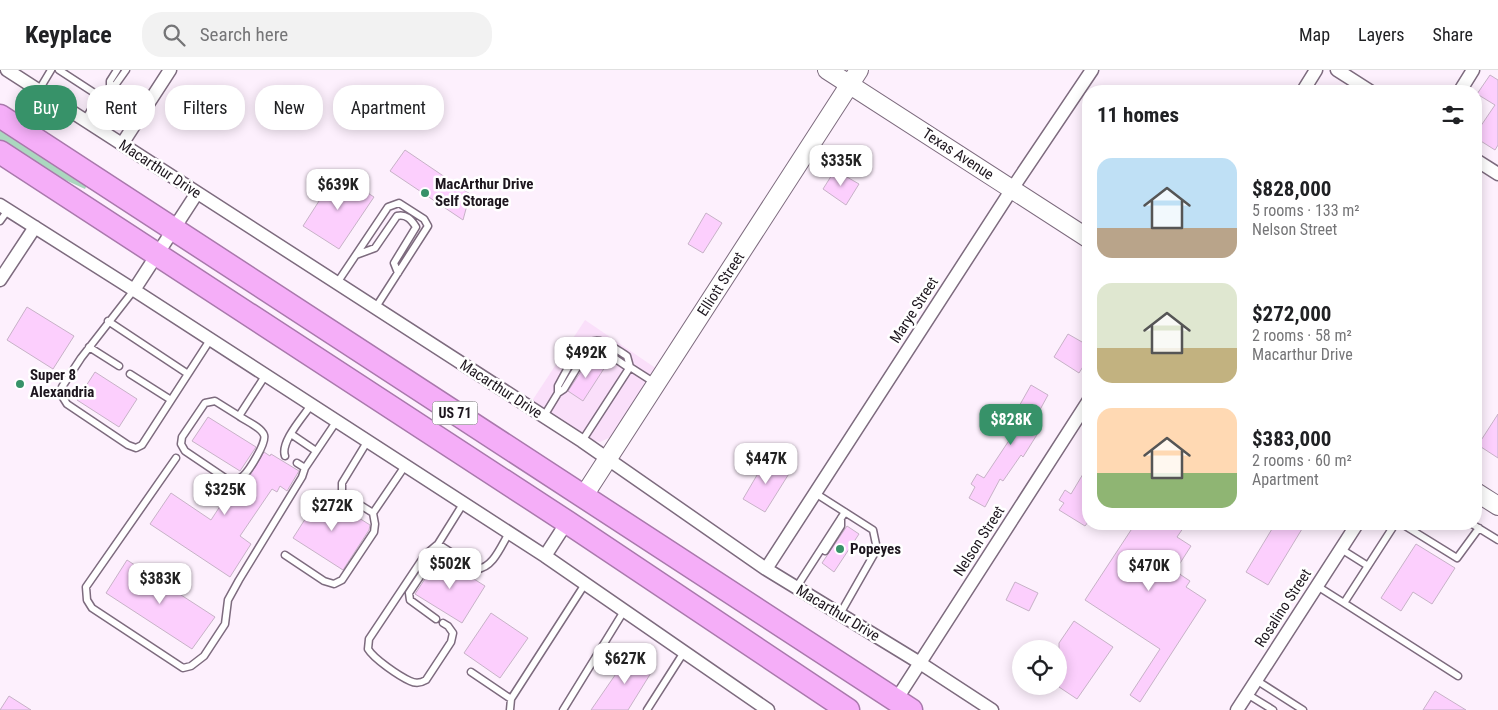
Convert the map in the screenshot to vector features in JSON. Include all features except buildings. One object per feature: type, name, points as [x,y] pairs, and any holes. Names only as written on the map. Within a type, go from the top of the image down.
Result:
[{"type":"highway","name":"US 71","points":[[0,116],[904,705]]},
{"type":"highway","name":"US 71","points":[[0,152],[567,522],[848,710]]},
{"type":"highway","points":[[567,522],[583,497]]},
{"type":"street","name":"Macarthur Drive","points":[[7,70],[31,85]]},
{"type":"street","points":[[122,144],[170,70]]},
{"type":"street","name":"Texas Avenue","points":[[827,70],[854,77],[1012,189],[1082,234]]},
{"type":"street","name":"Marye Street","points":[[766,569],[1012,189],[1092,70]]},
{"type":"street","points":[[1307,85],[1316,70]]},
{"type":"street","points":[[1337,70],[1361,85]]},
{"type":"street","points":[[1464,85],[1473,70]]},
{"type":"street","name":"Elliott Street","points":[[583,497],[854,77]]},
{"type":"street","name":"Macarthur Drive","points":[[77,115],[582,441],[766,569],[920,663],[992,710]]},
{"type":"street","points":[[1482,164],[1498,174]]},
{"type":"street","points":[[134,290],[197,193]]},
{"type":"street","points":[[4,208],[35,226],[544,556],[768,710]]},
{"type":"street","points":[[0,280],[35,226]]},
{"type":"street","name":"Nelson Street","points":[[904,705],[920,663],[1082,411]]},
{"type":"street","points":[[1482,496],[1498,506]]},
{"type":"street","points":[[544,556],[567,522]]},
{"type":"street","name":"Rosalino Street","points":[[1237,710],[1353,530]]},
{"type":"lane","points":[[42,85],[51,70]]},
{"type":"lane","points":[[59,70],[87,88]]},
{"type":"lane","points":[[110,85],[110,80],[117,70]]},
{"type":"lane","points":[[115,85],[126,70]]},
{"type":"lane","points":[[337,283],[388,207],[399,203],[424,219],[428,226],[376,307]]},
{"type":"lane","points":[[0,221],[4,208]]},
{"type":"lane","points":[[355,256],[375,248],[396,216],[406,216],[416,227],[394,263],[398,273]]},
{"type":"lane","points":[[134,290],[108,321],[62,387],[62,396],[67,404],[128,446],[136,448],[142,445],[210,340]]},
{"type":"lane","points":[[108,321],[124,336],[140,347],[165,363],[188,374]]},
{"type":"lane","points":[[89,347],[110,357],[119,366]]},
{"type":"lane","points":[[544,416],[558,393],[564,389],[586,352],[590,349],[601,349],[656,384]]},
{"type":"lane","points":[[582,441],[629,367]]},
{"type":"lane","points":[[135,375],[152,384],[171,400]]},
{"type":"lane","points":[[239,416],[265,376]]},
{"type":"lane","points":[[215,401],[239,416],[263,432],[265,438],[264,445],[243,476],[236,480],[228,480],[184,451],[181,444],[182,437],[205,402],[215,401]]},
{"type":"lane","points":[[285,456],[283,450],[286,442],[311,406]]},
{"type":"lane","points":[[176,458],[86,587],[87,600],[92,608],[183,668],[191,666],[204,656],[225,624],[228,600],[302,477],[305,468],[336,422]]},
{"type":"lane","points":[[291,434],[316,451]]},
{"type":"lane","points":[[367,442],[342,483],[342,491],[346,496],[373,513]]},
{"type":"lane","points":[[297,463],[305,468]]},
{"type":"lane","points":[[285,555],[324,581],[334,584],[342,580],[374,532],[373,513],[405,466]]},
{"type":"lane","points":[[815,493],[843,515],[873,530],[877,549],[840,614]]},
{"type":"lane","points":[[436,619],[410,600],[409,593],[431,560],[438,544],[463,504]]},
{"type":"lane","points":[[796,588],[843,515]]},
{"type":"lane","points":[[1344,603],[1391,530]]},
{"type":"lane","points":[[1412,530],[1457,558],[1478,530]]},
{"type":"lane","points":[[1482,530],[1498,540]]},
{"type":"lane","points":[[438,544],[477,569],[484,569],[490,564],[508,533]]},
{"type":"lane","points":[[438,544],[425,555],[370,639],[368,649],[373,656],[410,682],[420,683],[426,680],[451,642],[453,633],[443,623]]},
{"type":"lane","points":[[1341,549],[1368,566]]},
{"type":"lane","points":[[510,710],[512,699],[585,584]]},
{"type":"lane","points":[[1317,586],[1458,676]]},
{"type":"lane","points":[[563,710],[624,611]]},
{"type":"lane","points":[[647,710],[684,652]]},
{"type":"lane","points":[[471,672],[512,699]]},
{"type":"lane","points":[[1256,680],[1303,710]]},
{"type":"lane","points":[[1247,694],[1273,710]]},
{"type":"shaded area","points":[[585,320],[657,369],[613,436],[600,442],[591,440],[532,401]]},
{"type":"green space","points":[[0,128],[87,185],[85,189],[50,173],[0,142]]},
{"type":"place","name":"MacArthur Drive Self Storage","points":[[425,193]]},
{"type":"place","name":"Super 8 Alexandria","points":[[20,384]]},
{"type":"place","name":"Popeyes","points":[[840,549]]}]
